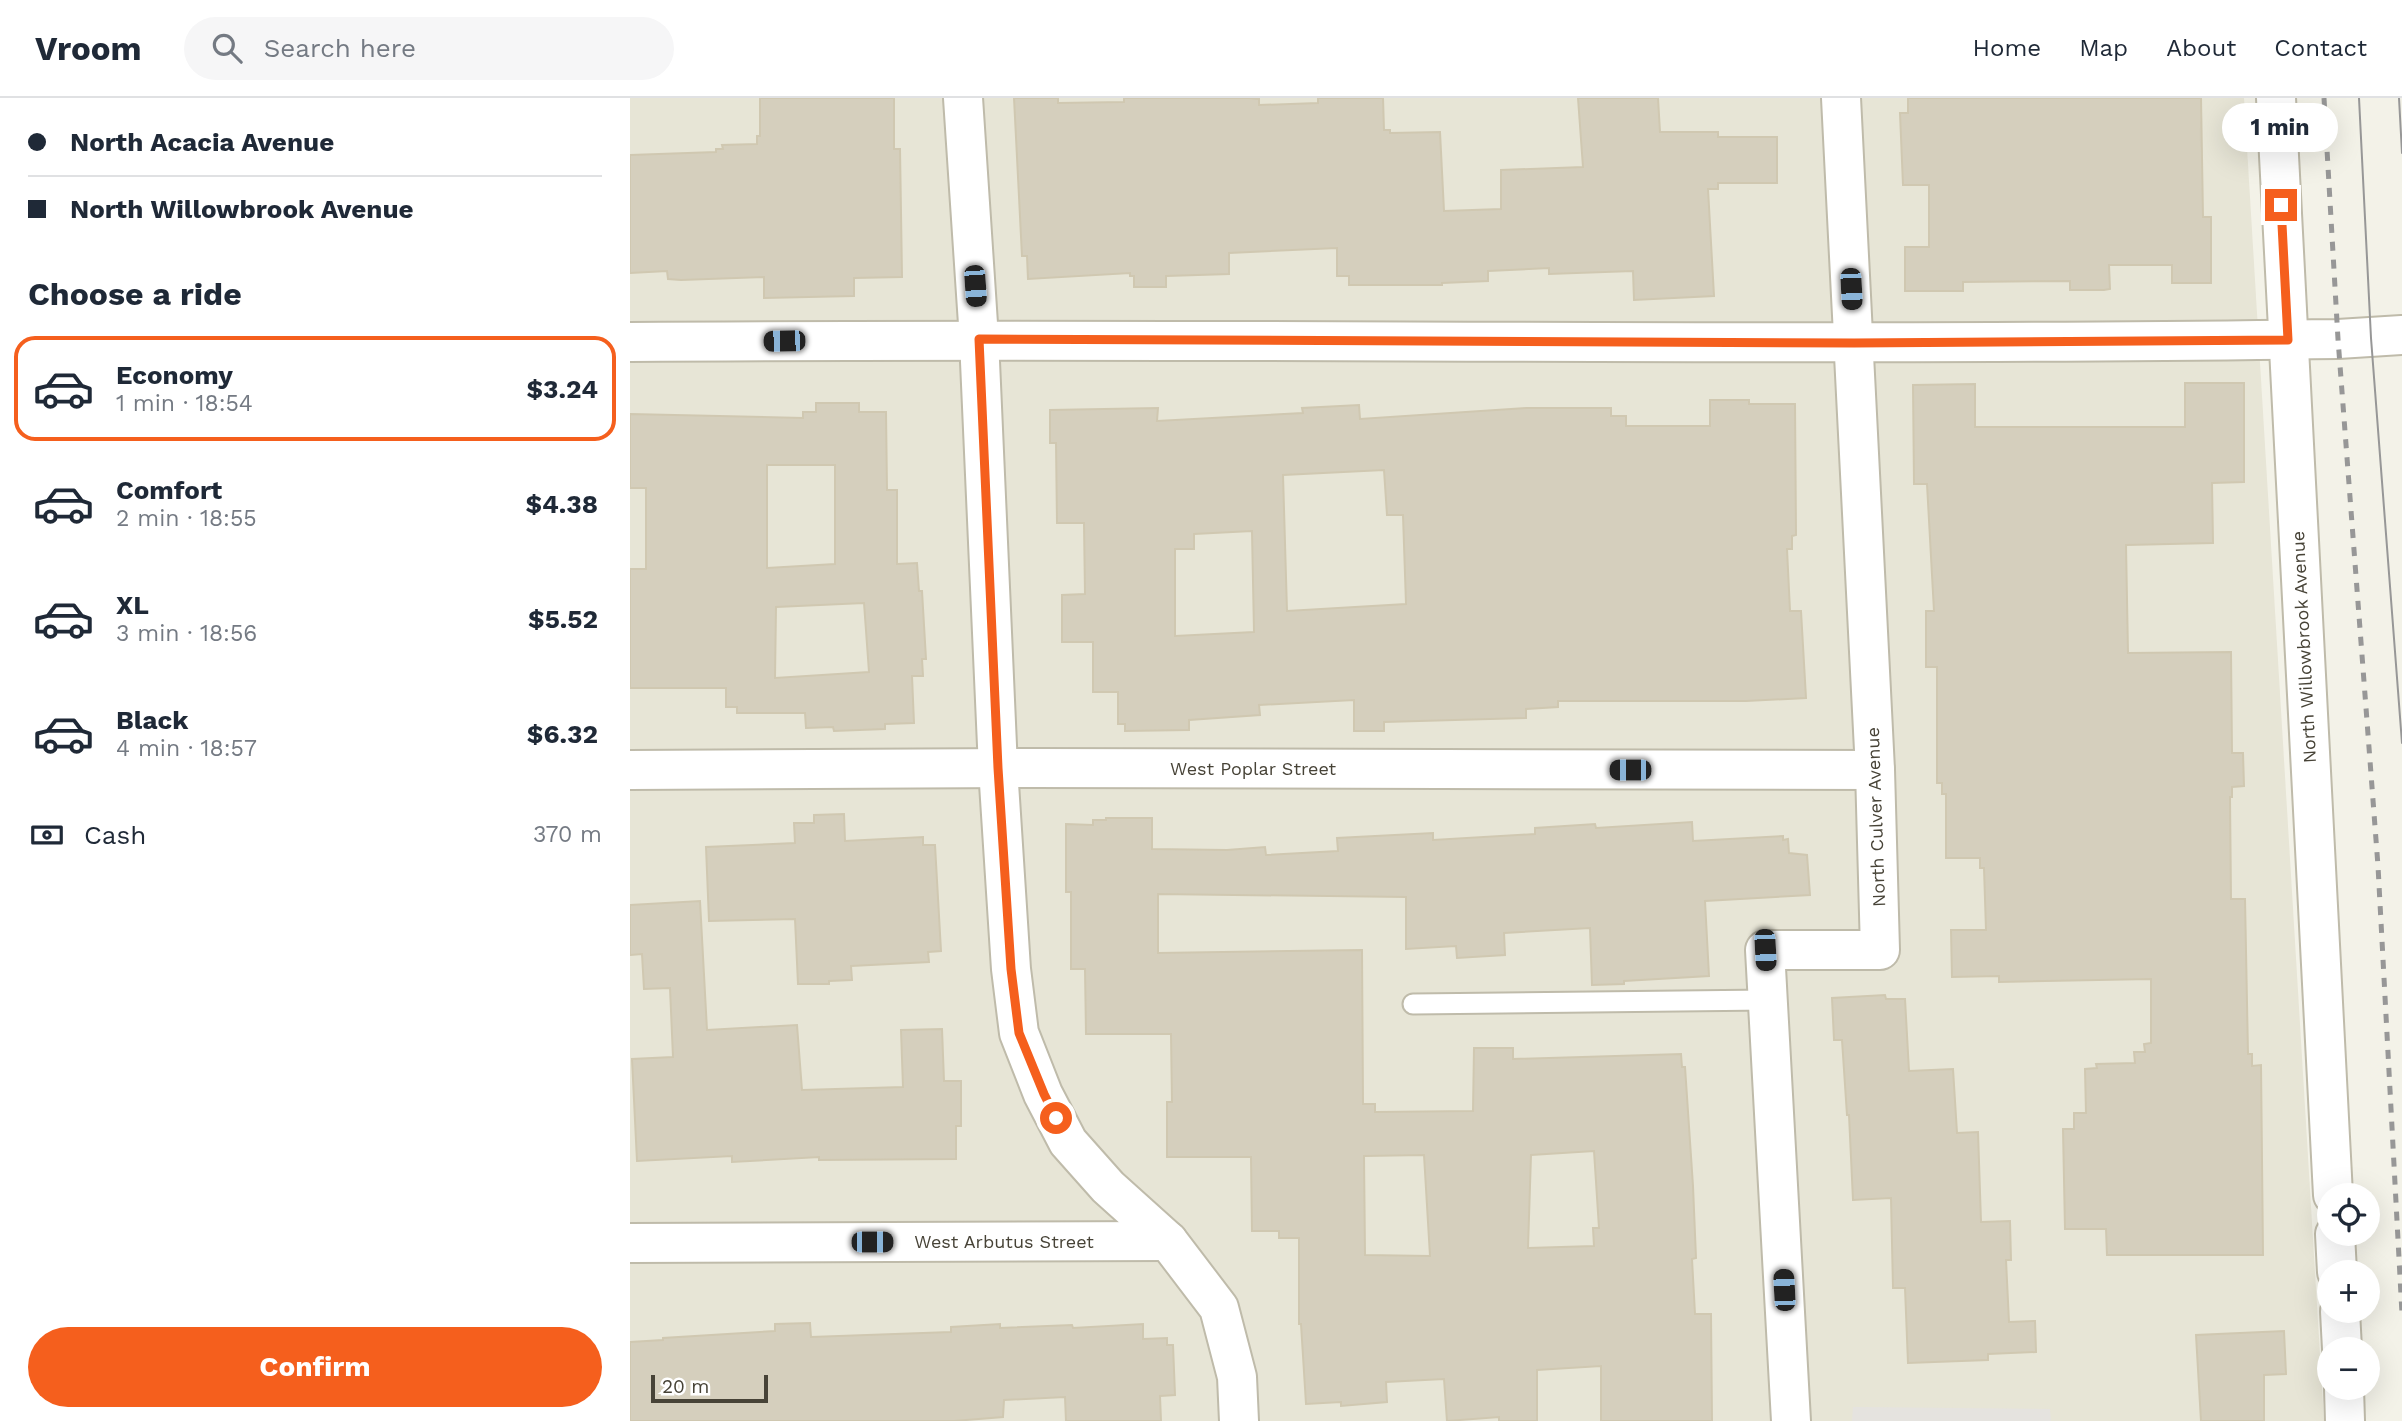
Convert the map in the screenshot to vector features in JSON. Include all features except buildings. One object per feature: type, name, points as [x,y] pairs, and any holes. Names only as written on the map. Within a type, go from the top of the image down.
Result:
[{"type":"street","points":[[963,98],[979,339],[998,768],[1011,969],[1019,1033],[1044,1094],[1068,1142],[1108,1187],[1168,1241],[1219,1308],[1237,1377],[1239,1421]]},
{"type":"street","name":"North Culver Avenue","points":[[1791,1421],[1765,950],[1880,950],[1875,770],[1841,98]]},
{"type":"street","name":"North Willowbrook Avenue","points":[[2276,98],[2332,1183]]},
{"type":"street","points":[[630,342],[979,339],[1854,343],[2288,340],[2402,335]]},
{"type":"street","name":"West Poplar Street","points":[[630,770],[1875,770]]},
{"type":"street","name":"West Arbutus Street","points":[[630,1243],[1168,1241]]},
{"type":"street","points":[[2344,1400],[2345,1421]]},
{"type":"lane","points":[[1413,1004],[1768,1000]]},
{"type":"shaded area","points":[[630,98],[2244,98],[2319,1337],[2317,1400],[2323,1400],[2324,1421],[630,1421]]},
{"type":"shaded area","points":[[1853,1407],[2050,1409],[2051,1421],[1852,1421]]},
{"type":"tram line","points":[[2359,98],[2371,338],[2402,743]]},
{"type":"tram line","points":[[2399,98],[2402,153]]},
{"type":"railway","points":[[2324,98],[2338,339],[2378,866],[2402,1314]]},
{"type":"route","points":[[1056,1118],[1019,1033],[1011,969],[998,768],[979,339],[1854,343],[2288,340],[2281,205]]}]
